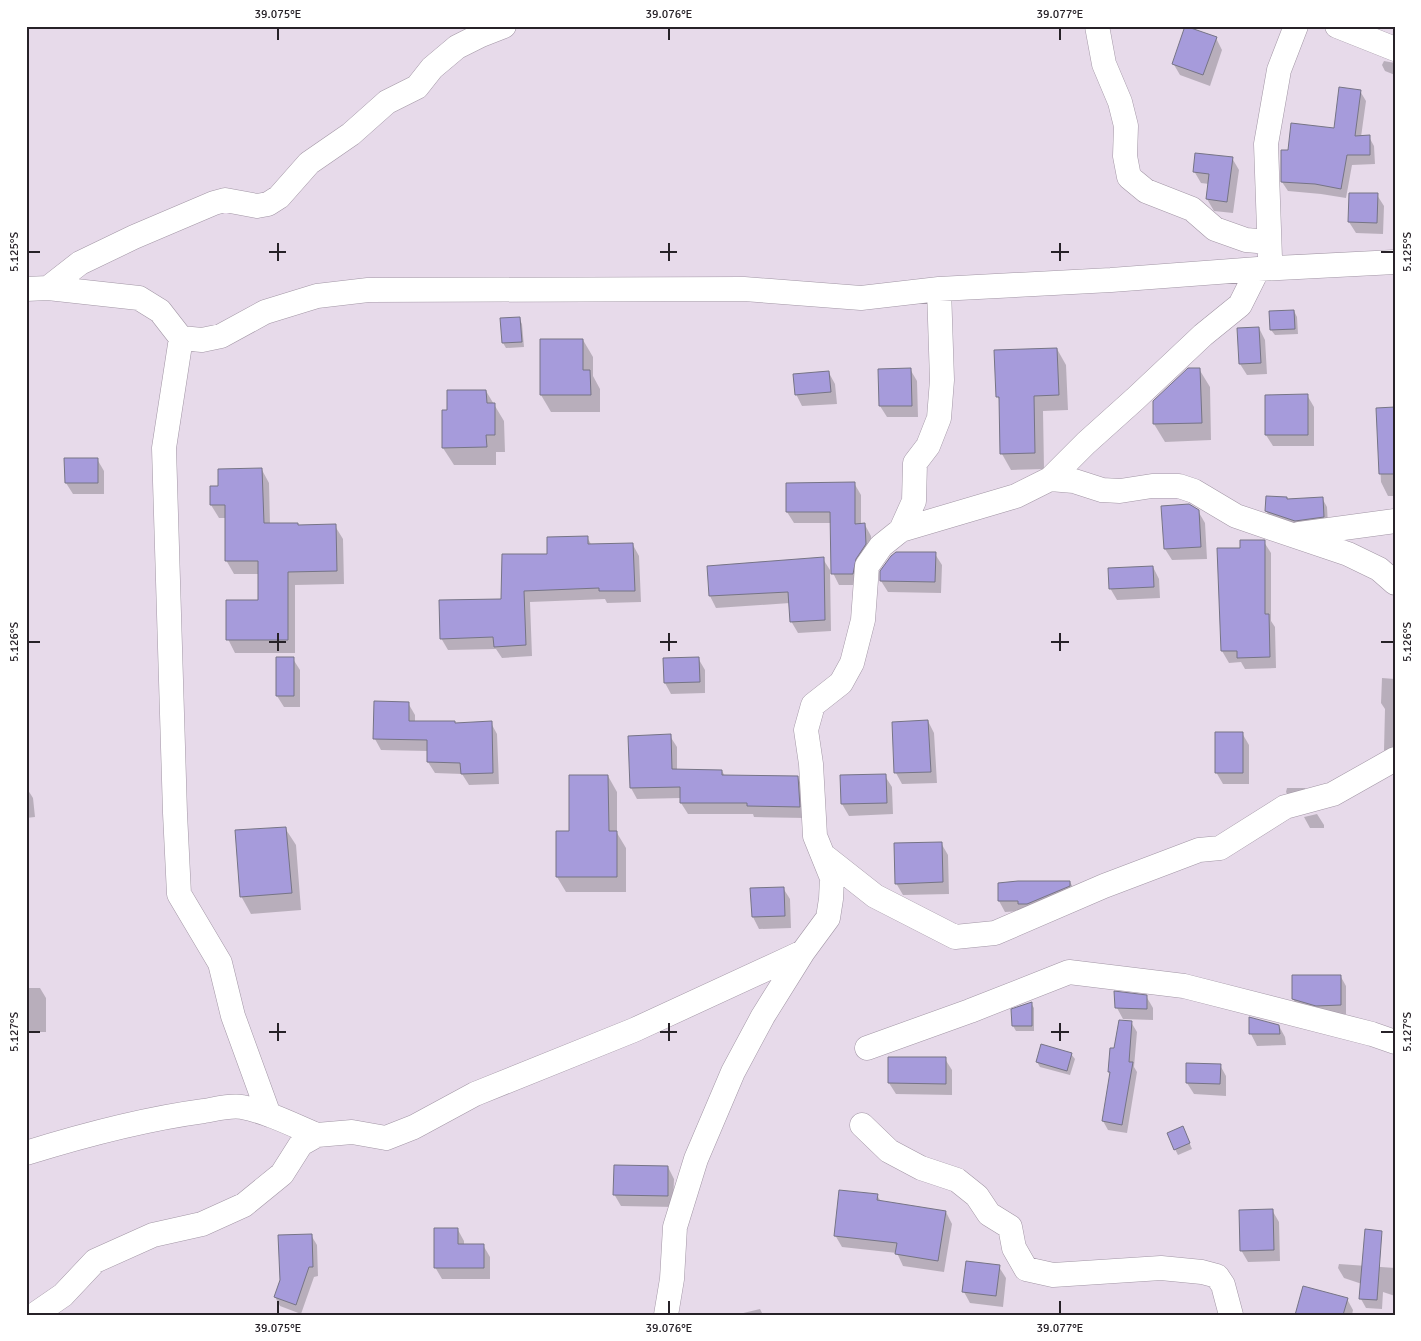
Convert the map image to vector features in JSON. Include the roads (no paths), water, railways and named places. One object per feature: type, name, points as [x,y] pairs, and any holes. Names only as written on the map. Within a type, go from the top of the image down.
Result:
[{"type":"street","points":[[37,289],[80,263],[134,237],[214,203],[225,200],[257,206],[268,204],[279,197],[309,163],[351,134],[388,102],[417,87],[432,68],[457,47],[480,35],[504,26]]},
{"type":"street","points":[[1097,26],[1104,64],[1120,102],[1126,126],[1125,156],[1129,177],[1146,191],[1192,209],[1215,229],[1246,240],[1269,242]]},
{"type":"street","points":[[666,1315],[672,1279],[675,1227],[696,1159],[733,1072],[763,1016],[803,952],[828,918],[832,878],[815,836],[811,764],[806,730],[813,705],[841,683],[852,663],[863,620],[867,566],[882,546],[901,530],[1016,496],[1050,479],[1086,443],[1203,336],[1240,305],[1264,269],[1269,242],[1266,144],[1279,70],[1296,26]]},
{"type":"street","points":[[1337,26],[1395,48]]},
{"type":"street","points":[[181,338],[202,340],[221,336],[266,312],[317,296],[368,290],[744,289],[861,298],[938,289],[1395,262]]},
{"type":"street","points":[[37,289],[139,298],[160,311],[181,338],[164,448],[174,803],[179,894],[220,963],[233,1016],[269,1115]]},
{"type":"street","points":[[901,530],[914,501],[916,463],[928,446],[938,418],[942,380],[938,289]]},
{"type":"street","points":[[1050,479],[1074,481],[1102,490],[1120,491],[1152,486],[1180,486],[1194,491],[1236,516],[1348,554],[1379,569],[1395,583]]},
{"type":"street","points":[[1294,535],[1395,521]]},
{"type":"street","points":[[822,855],[875,896],[955,937],[995,933],[1104,886],[1199,850],[1220,848],[1285,807],[1333,794],[1395,759]]},
{"type":"street","points":[[34,1315],[63,1295],[95,1262],[153,1235],[202,1224],[244,1205],[282,1174],[301,1144],[317,1136],[352,1132],[386,1138],[414,1127],[475,1094],[634,1030],[803,952]]},
{"type":"street","points":[[867,1048],[970,1011],[1069,972],[1184,986],[1395,1042]]},
{"type":"street","points":[[26,1153],[67,1140],[184,1113],[240,1107],[269,1115],[317,1136]]},
{"type":"street","points":[[862,1125],[889,1151],[920,1168],[957,1180],[977,1196],[989,1214],[1010,1227],[1014,1248],[1026,1269],[1053,1275],[1161,1268],[1202,1272],[1217,1276],[1223,1285],[1231,1315]]}]
